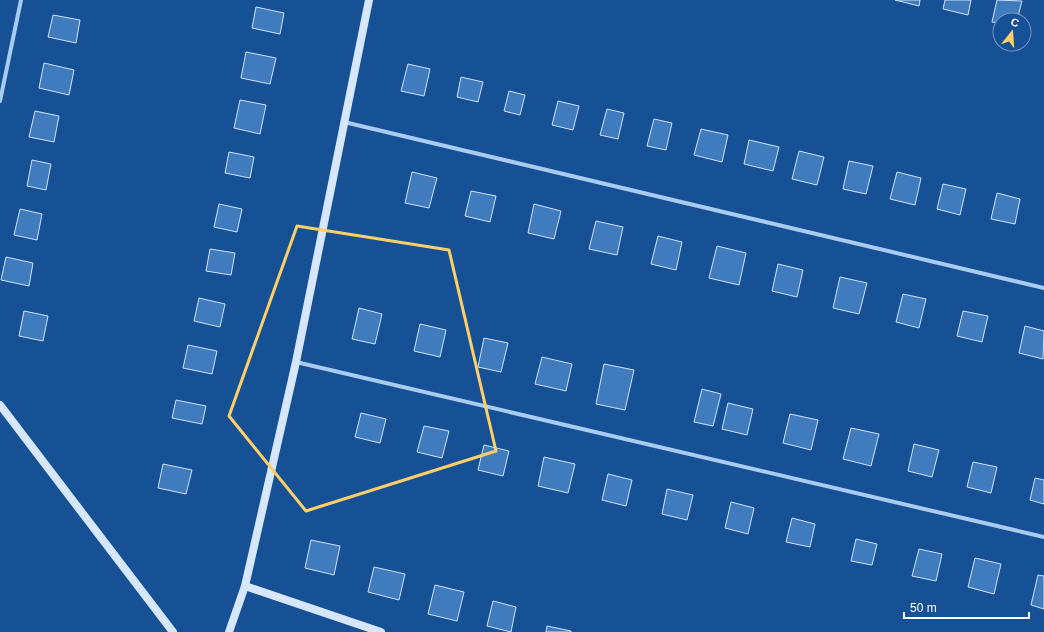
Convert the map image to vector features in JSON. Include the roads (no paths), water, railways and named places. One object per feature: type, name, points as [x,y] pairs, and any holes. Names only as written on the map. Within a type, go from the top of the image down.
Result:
[{"type":"street","points":[[0,101],[21,0]]},
{"type":"street","points":[[229,632],[245,586],[296,362],[369,0]]},
{"type":"street","points":[[344,122],[1044,288]]},
{"type":"street","points":[[296,362],[1044,537]]},
{"type":"street","points":[[0,406],[173,632]]},
{"type":"street","points":[[245,586],[381,632]]}]
